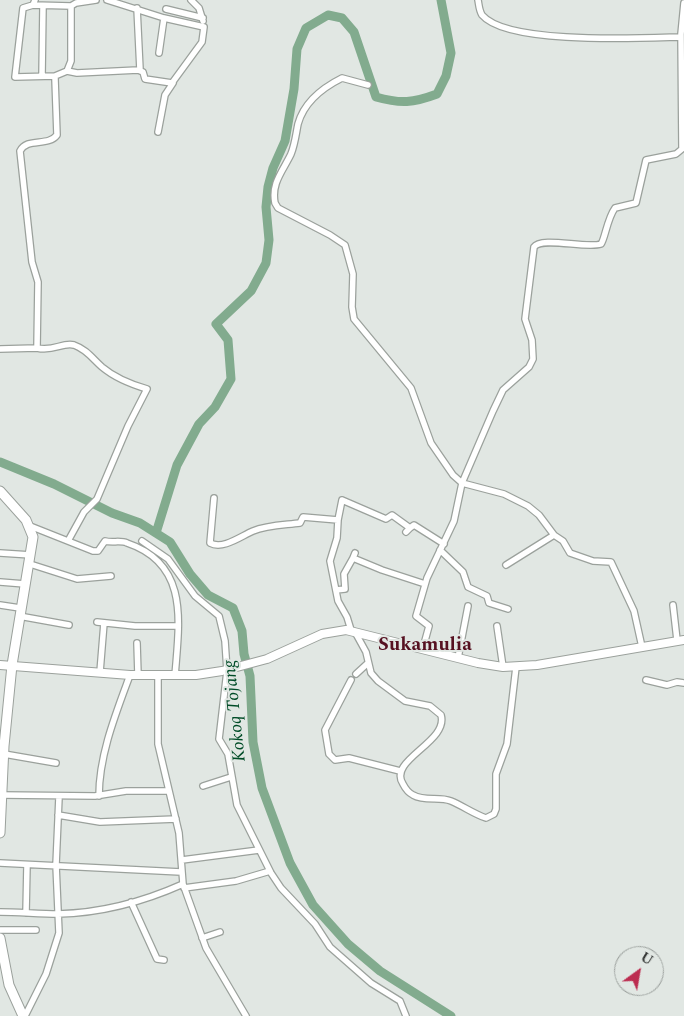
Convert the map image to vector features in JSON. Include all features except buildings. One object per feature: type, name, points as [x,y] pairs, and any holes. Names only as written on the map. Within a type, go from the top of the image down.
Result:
[{"type":"main road","points":[[0,491],[30,526],[33,537],[31,560],[19,612],[2,748],[0,834]]},
{"type":"main road","points":[[0,938],[9,985],[24,1016]]},
{"type":"street","points":[[96,0],[79,2],[71,6],[43,6],[34,3],[25,5],[14,76],[18,78],[55,76],[67,71],[76,73],[140,70]]},
{"type":"street","points":[[107,0],[164,18],[204,27]]},
{"type":"street","points":[[158,132],[166,95],[173,82],[202,42],[203,18],[199,8],[191,0]]},
{"type":"street","points":[[478,0],[480,13],[485,18],[492,23],[512,29],[585,38],[682,37]]},
{"type":"street","points":[[423,648],[429,626],[416,616],[426,584],[454,521],[462,483],[503,390],[529,367],[533,359],[532,340],[525,323],[525,314],[536,243],[594,246],[603,243],[605,228],[614,208],[636,203],[646,160],[676,154],[682,148],[682,37],[684,3]]},
{"type":"street","points":[[42,76],[43,6]]},
{"type":"street","points":[[67,71],[71,61],[71,6]]},
{"type":"street","points":[[137,8],[140,70],[145,79],[173,82]]},
{"type":"street","points":[[166,9],[203,18]]},
{"type":"street","points":[[159,53],[164,18]]},
{"type":"street","points":[[37,348],[38,282],[32,262],[20,151],[25,144],[50,140],[57,135],[55,76]]},
{"type":"street","points":[[368,85],[342,78],[327,86],[309,102],[301,113],[292,152],[276,180],[275,204],[278,208],[330,235],[345,245],[353,274],[352,307],[354,319],[411,388],[434,449],[453,475],[462,483],[504,494],[528,506],[539,515],[554,535],[564,541],[572,554],[593,561],[612,562],[634,611],[642,647]]},
{"type":"street","points":[[0,349],[37,348],[50,350],[64,345],[74,345],[88,353],[116,376],[145,388],[113,457],[110,472],[68,541]]},
{"type":"street","points":[[214,498],[210,543],[216,545],[231,542],[262,528],[300,523],[303,517],[338,520]]},
{"type":"street","points":[[444,544],[413,524],[408,530],[392,515],[386,519],[344,500],[338,520],[337,539],[330,558],[339,603],[352,630],[366,652],[374,677],[384,687],[410,703],[435,708],[442,719],[429,742],[406,763],[400,772],[400,780],[414,796],[450,801],[486,818],[494,814],[497,803],[496,774],[507,744],[516,667]]},
{"type":"street","points":[[30,526],[96,551],[100,549],[103,542],[116,544],[124,542],[145,550],[156,559],[171,577],[178,607],[175,676]]},
{"type":"street","points":[[506,565],[554,535]]},
{"type":"street","points":[[142,541],[168,559],[195,596],[219,616],[225,641],[227,670],[219,739],[228,754],[229,778],[237,805],[270,871],[281,888],[314,924],[330,946],[371,983],[400,1001],[406,1016]]},
{"type":"street","points":[[440,550],[463,572],[468,587],[487,596],[489,603],[508,609]]},
{"type":"street","points":[[0,553],[31,560],[77,578],[111,576]]},
{"type":"street","points":[[336,590],[345,589],[344,574],[354,555],[382,570],[426,584]]},
{"type":"street","points":[[0,582],[24,584]]},
{"type":"street","points":[[0,605],[69,625]]},
{"type":"street","points":[[0,665],[134,675],[175,676],[227,670],[258,662],[285,652],[322,634],[352,630],[458,658],[504,667],[516,667],[680,640],[673,605]]},
{"type":"street","points":[[458,658],[468,606]]},
{"type":"street","points":[[97,622],[178,626]]},
{"type":"street","points":[[100,672],[104,623]]},
{"type":"street","points":[[497,626],[504,667]]},
{"type":"street","points":[[99,796],[100,772],[106,750],[134,675],[137,643]]},
{"type":"street","points":[[356,674],[368,663]]},
{"type":"street","points":[[158,676],[158,744],[176,819],[182,860],[183,886],[202,938],[246,1016]]},
{"type":"street","points":[[350,680],[325,730],[329,754],[335,760],[350,758],[400,772]]},
{"type":"street","points":[[646,680],[666,685],[677,682],[684,683]]},
{"type":"street","points":[[2,748],[56,763]]},
{"type":"street","points":[[203,786],[229,778]]},
{"type":"street","points":[[2,795],[59,797],[99,796],[126,791],[169,791]]},
{"type":"street","points":[[24,1016],[48,967],[58,939],[59,914],[56,865],[59,797]]},
{"type":"street","points":[[58,815],[82,821],[115,823],[176,819]]},
{"type":"street","points":[[182,860],[259,850]]},
{"type":"street","points":[[0,863],[181,872]]},
{"type":"street","points":[[26,912],[27,865]]},
{"type":"street","points":[[0,912],[59,914],[132,902],[183,886],[236,881],[270,871]]},
{"type":"street","points":[[132,902],[157,959],[164,960]]},
{"type":"street","points":[[0,930],[36,930]]},
{"type":"street","points":[[202,938],[220,932]]},
{"type":"waterway","points":[[156,533],[177,465],[199,424],[215,407],[231,379],[228,340],[216,324],[251,291],[266,263],[269,240],[266,207],[268,187],[273,168],[285,141],[294,89],[297,49],[306,28],[328,15],[342,18],[354,32],[376,97],[400,102],[414,101],[437,94],[446,76],[451,53],[441,0]]},
{"type":"waterway","name":"Kokoq Tojang","points":[[0,462],[54,484],[112,513],[140,523],[170,542],[190,574],[208,595],[233,608],[242,631],[244,654],[250,676],[253,742],[262,788],[290,863],[313,905],[348,944],[380,971],[451,1016]]},
{"type":"district","name":"Sukamulia","points":[[425,646]]}]
